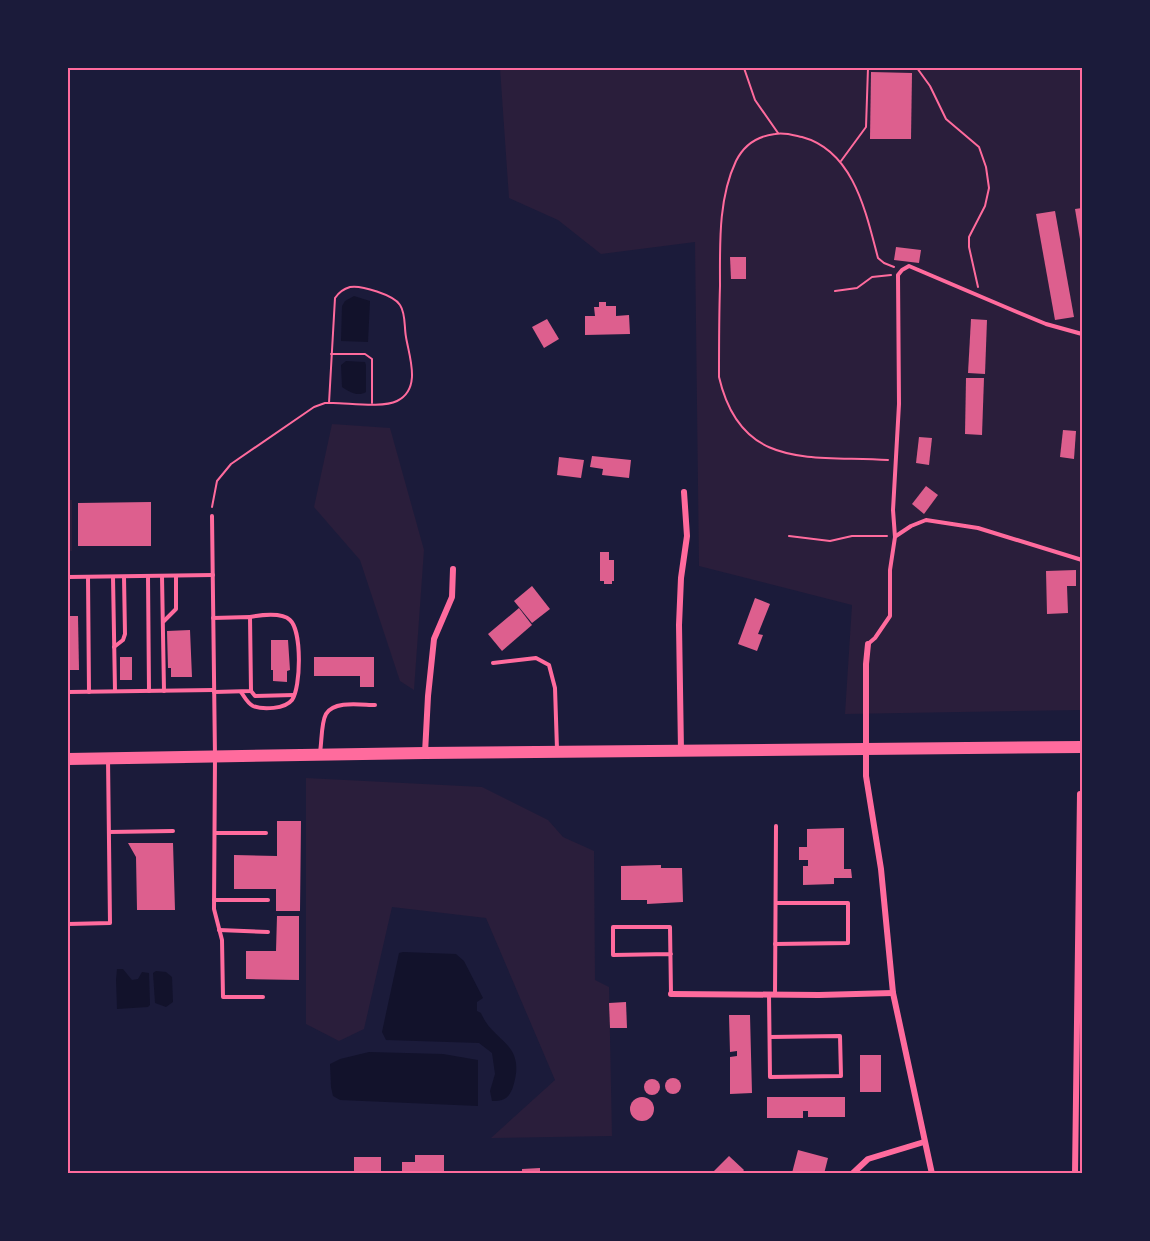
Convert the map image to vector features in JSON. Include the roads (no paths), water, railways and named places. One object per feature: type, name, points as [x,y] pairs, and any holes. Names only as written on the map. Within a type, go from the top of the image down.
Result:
[{"type":"main road","points":[[68,759],[1083,747]]},
{"type":"street","points":[[681,751],[679,626],[681,578],[687,536],[684,492]]},
{"type":"street","points":[[425,753],[434,639],[452,597],[453,569]]},
{"type":"street","points":[[868,644],[865,750],[867,785],[881,869],[893,993],[932,1173]]},
{"type":"street","points":[[1075,1173],[1080,794]]},
{"type":"street","points":[[671,994],[893,993]]},
{"type":"street","points":[[852,1173],[868,1159],[924,1142]]},
{"type":"lane","points":[[868,644],[890,616],[890,570],[895,537],[893,510],[899,404],[898,275],[909,266],[1046,324],[1083,334]]},
{"type":"lane","points":[[212,516],[214,909],[223,950],[223,997],[263,997]]},
{"type":"lane","points":[[895,537],[911,526],[926,520],[978,528],[1083,560]]},
{"type":"lane","points":[[68,578],[213,575]]},
{"type":"lane","points":[[148,576],[149,691]]},
{"type":"lane","points":[[162,576],[164,691]]},
{"type":"lane","points":[[163,622],[176,609],[176,576]]},
{"type":"lane","points":[[88,577],[89,692]]},
{"type":"lane","points":[[113,577],[115,691]]},
{"type":"lane","points":[[114,647],[123,640],[125,634],[124,577]]},
{"type":"lane","points":[[213,618],[282,615],[292,622],[297,636],[298,678],[294,696],[290,702],[280,707],[258,707],[250,704],[241,692]]},
{"type":"lane","points":[[250,617],[251,692]]},
{"type":"lane","points":[[493,663],[536,658],[549,665],[555,688],[557,752]]},
{"type":"lane","points":[[68,692],[214,691],[251,692],[255,696],[294,696]]},
{"type":"lane","points":[[320,755],[326,715],[330,710],[340,705],[375,705]]},
{"type":"lane","points":[[68,924],[110,923],[108,759]]},
{"type":"lane","points":[[770,1037],[840,1036],[841,1076],[770,1077],[770,1037],[776,903],[776,826]]},
{"type":"lane","points":[[109,832],[173,831]]},
{"type":"lane","points":[[215,833],[266,833]]},
{"type":"lane","points":[[214,900],[267,900]]},
{"type":"lane","points":[[775,944],[849,943],[848,903],[776,903]]},
{"type":"lane","points":[[670,954],[613,955],[613,927],[670,927],[671,994]]},
{"type":"lane","points":[[219,930],[268,932]]}]
